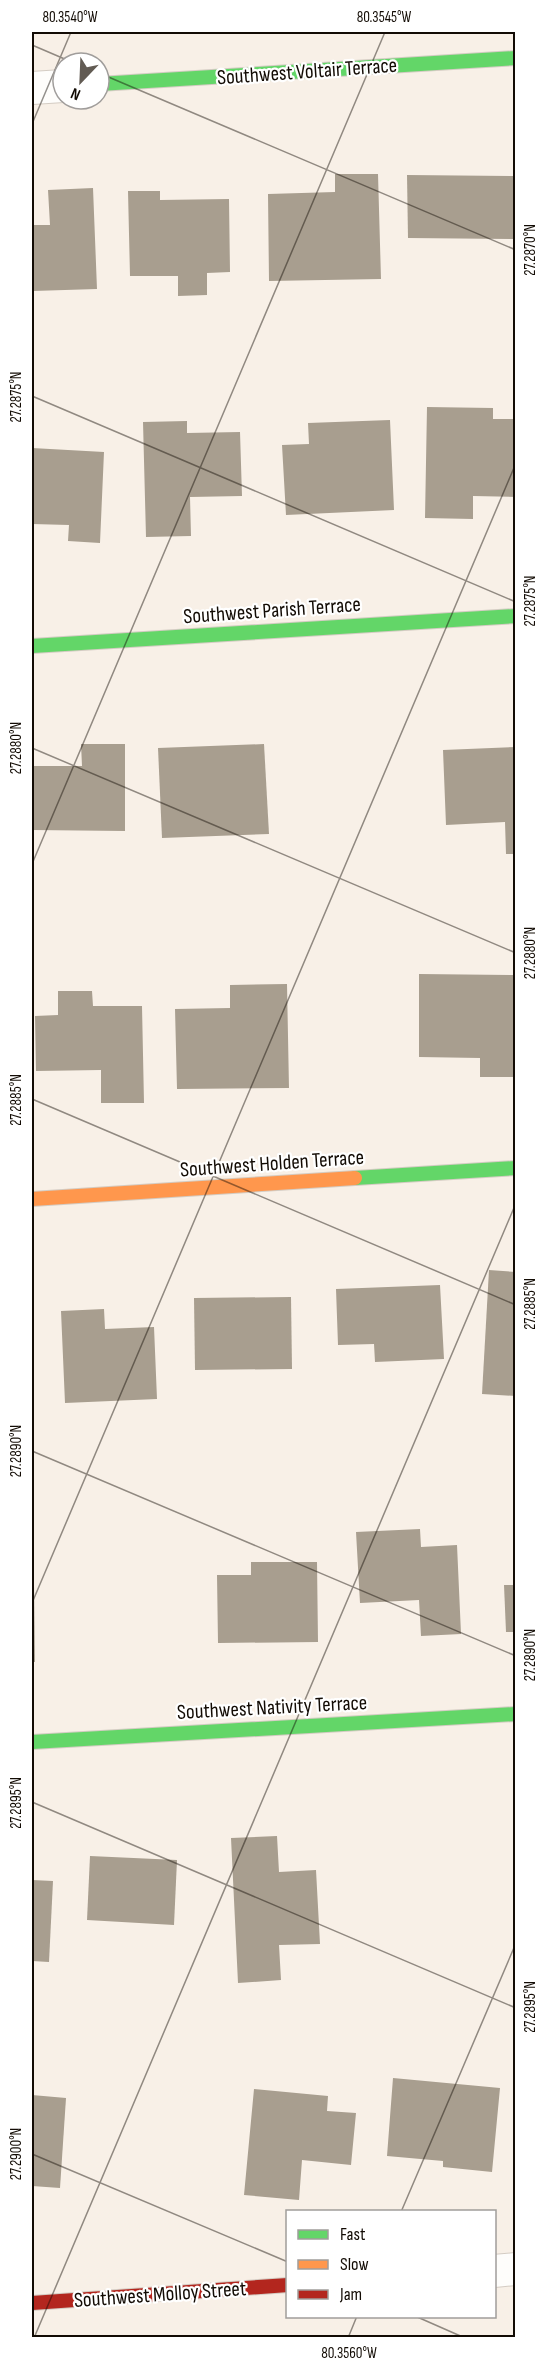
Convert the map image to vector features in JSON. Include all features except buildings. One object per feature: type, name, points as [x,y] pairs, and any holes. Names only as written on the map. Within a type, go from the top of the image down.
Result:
[{"type":"street","name":"Southwest Voltair Terrace","points":[[111,83],[516,58]]},
{"type":"street","points":[[32,88],[51,87]]},
{"type":"street","name":"Southwest Parish Terrace","points":[[32,646],[516,616]]},
{"type":"street","name":"Southwest Holden Terrace","points":[[32,1199],[516,1168]]},
{"type":"street","name":"Southwest Nativity Terrace","points":[[32,1742],[516,1714]]},
{"type":"street","points":[[496,2271],[516,2269]]},
{"type":"street","name":"Southwest Molloy Street","points":[[32,2303],[286,2285]]},
{"type":"traffic: fast","points":[[111,83],[516,58]]},
{"type":"traffic: fast","points":[[32,646],[516,616]]},
{"type":"traffic: fast","points":[[355,1178],[516,1168]]},
{"type":"traffic: fast","points":[[32,1742],[516,1714]]},
{"type":"traffic: slow","points":[[32,1199],[355,1178]]},
{"type":"traffic: jam","points":[[32,2303],[286,2285]]}]
